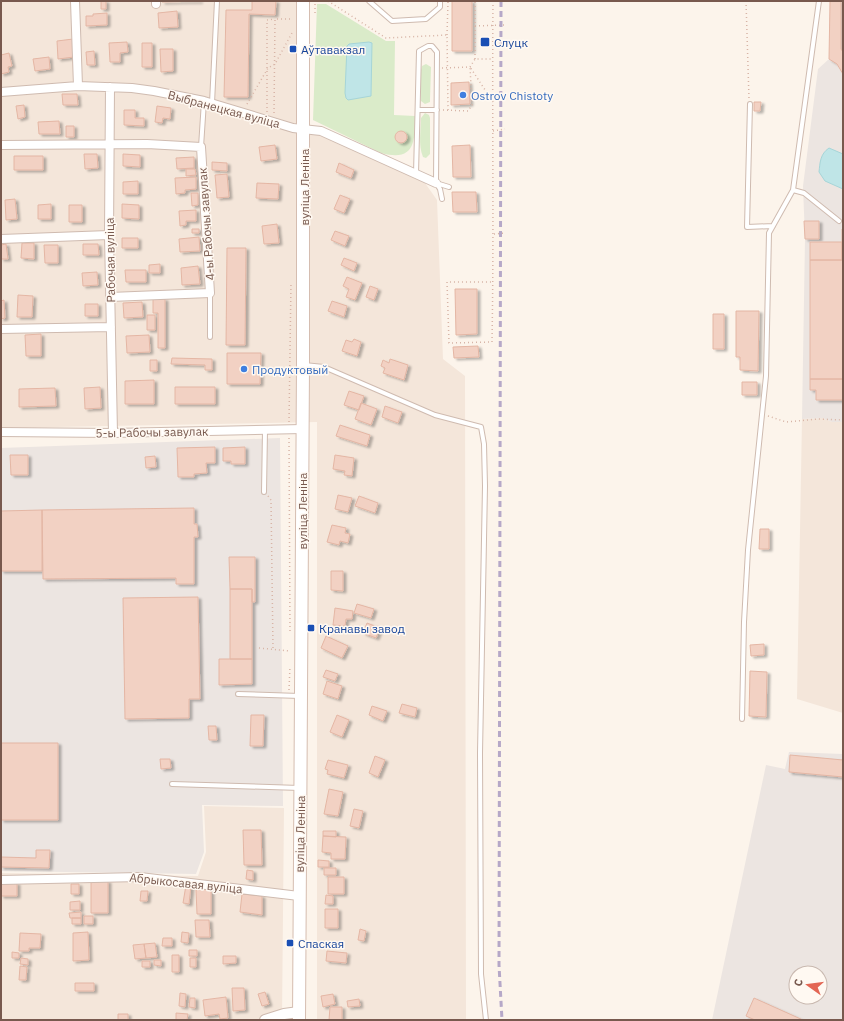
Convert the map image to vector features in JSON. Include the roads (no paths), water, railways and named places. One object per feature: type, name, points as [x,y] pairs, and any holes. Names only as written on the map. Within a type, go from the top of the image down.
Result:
[{"type":"main road","name":"вуліца Леніна","points":[[299,1016],[304,128],[303,1]]},
{"type":"street","points":[[75,1],[78,86]]},
{"type":"street","name":"Выбранецкая вуліца","points":[[1,92],[78,86],[110,87],[154,91],[204,101],[294,128],[321,131],[436,183]]},
{"type":"street","name":"Рабочая вуліца","points":[[110,87],[109,235],[113,432]]},
{"type":"street","points":[[1,145],[148,144],[201,147]]},
{"type":"street","name":"4-ы Рабочы завулак","points":[[110,297],[210,293],[201,147]]},
{"type":"street","points":[[1,239],[109,235]]},
{"type":"street","points":[[1,329],[111,327]]},
{"type":"street","name":"5-ы Рабочы завулак","points":[[1,432],[302,429]]},
{"type":"street","name":"Абрыкосавая вуліца","points":[[1,880],[140,877],[299,896]]},
{"type":"street","points":[[265,1020],[284,1014],[299,1016]]},
{"type":"lane","points":[[212,104],[217,1]]},
{"type":"lane","points":[[369,1],[392,21],[426,19],[440,7],[440,1]]},
{"type":"lane","points":[[742,719],[744,622],[748,550],[766,376],[768,233],[793,190],[819,1]]},
{"type":"lane","points":[[416,174],[419,51],[424,46],[432,46],[437,52],[436,183],[440,189],[442,199]]},
{"type":"lane","points":[[201,147],[204,101]]},
{"type":"lane","points":[[750,104],[747,227],[773,226]]},
{"type":"lane","points":[[418,110],[437,110]]},
{"type":"lane","points":[[436,183],[449,187]]},
{"type":"lane","points":[[793,190],[804,193],[839,221]]},
{"type":"lane","points":[[210,293],[210,337]]},
{"type":"lane","points":[[303,365],[324,367],[435,415],[481,427],[484,451],[480,753],[481,974],[486,1020]]},
{"type":"lane","points":[[264,492],[265,430]]},
{"type":"lane","points":[[238,694],[301,696]]},
{"type":"lane","points":[[172,784],[300,788]]},
{"type":"water","points":[[372,43],[371,96],[348,100],[345,93],[347,46],[349,44]]},
{"type":"water","points":[[829,148],[843,154],[843,189],[825,181],[819,172],[822,156]]},
{"type":"railway","points":[[501,1],[499,965],[502,1020]]},
{"type":"place","name":"Слуцк","points":[[485,42]]},
{"type":"place","name":"Аўтавакзал","points":[[293,49]]},
{"type":"place","name":"Ostrov Chistoty","points":[[463,95]]},
{"type":"place","name":"Продуктовый","points":[[244,369]]},
{"type":"place","name":"Кранавы завод","points":[[311,628]]},
{"type":"place","name":"Спаская","points":[[290,943]]}]
